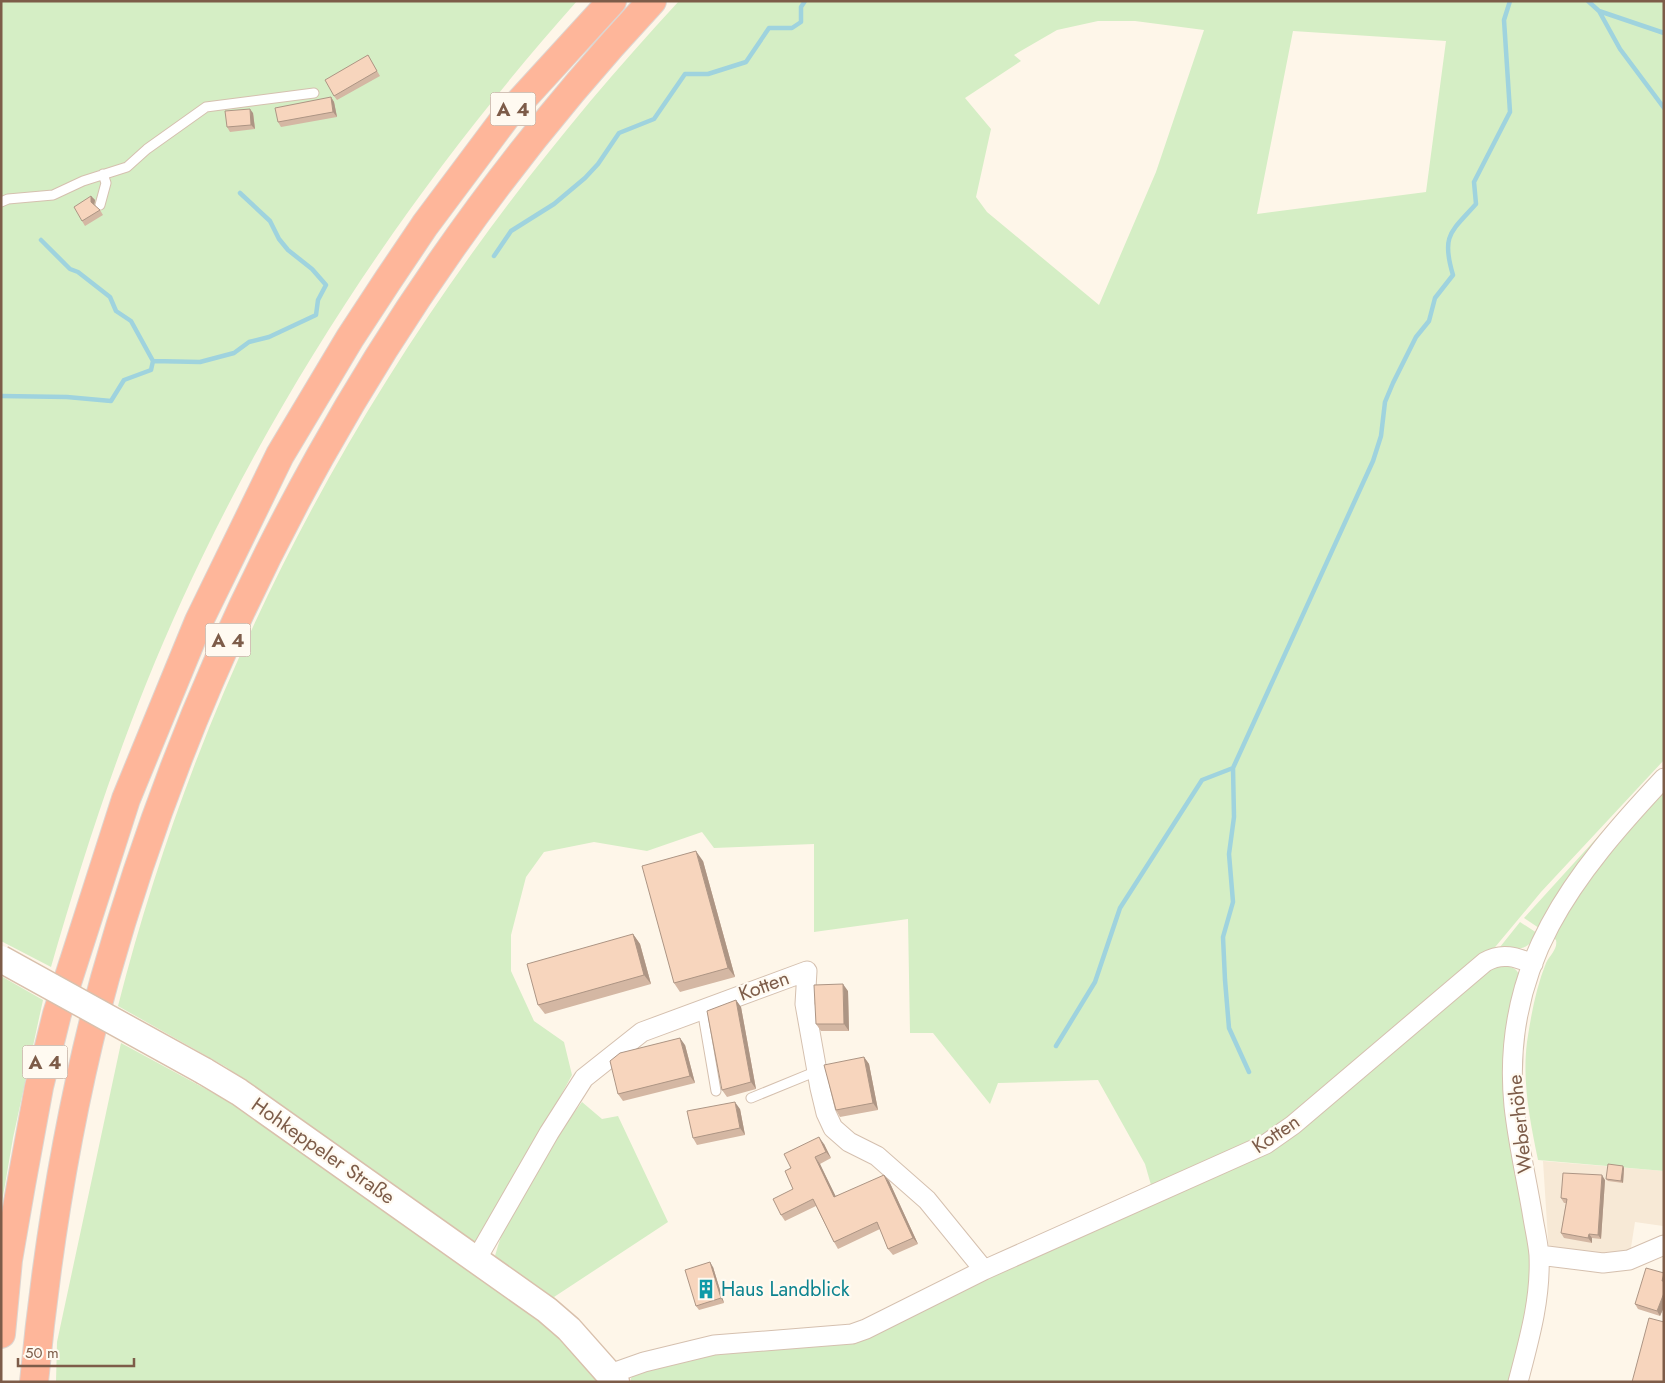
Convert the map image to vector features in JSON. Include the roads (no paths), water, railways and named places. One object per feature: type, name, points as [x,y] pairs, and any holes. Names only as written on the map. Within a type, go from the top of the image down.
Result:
[{"type":"highway","name":"A 4","points":[[1,1334],[8,1260],[16,1213],[39,1087],[57,1014],[126,799],[199,621],[280,455],[388,280],[425,225],[505,118],[612,1]]},
{"type":"highway","name":"A 4","points":[[34,1382],[41,1305],[55,1216],[71,1128],[105,980],[138,868],[171,776],[218,661],[257,576],[311,470],[356,392],[404,316],[454,245],[546,124],[652,1]]},
{"type":"street","name":"Weberhöhe","points":[[1518,1382],[1533,1324],[1539,1254],[1518,1135],[1513,1072],[1522,1002],[1544,934],[1579,876],[1603,844],[1664,778]]},
{"type":"street","name":"Kotten","points":[[613,1378],[644,1362],[714,1345],[852,1334],[984,1270],[1266,1144],[1293,1125],[1485,962],[1494,957],[1505,956],[1533,964]]},
{"type":"street","name":"Hohkeppeler Straße","points":[[1,959],[239,1092],[554,1316],[569,1329],[613,1378]]},
{"type":"street","name":"Kotten","points":[[476,1260],[549,1133],[584,1078],[642,1032],[807,971],[805,1004],[826,1113],[833,1128],[849,1142],[877,1156],[927,1200],[984,1270]]},
{"type":"street","points":[[1539,1254],[1603,1263],[1629,1260],[1664,1245]]},
{"type":"lane","points":[[1,202],[8,199],[53,195],[103,174],[127,167],[147,149],[206,107],[314,94]]},
{"type":"lane","points":[[100,205],[106,183],[103,174]]},
{"type":"lane","points":[[702,1009],[716,1091]]},
{"type":"lane","points":[[751,1098],[817,1071]]},
{"type":"waterway","points":[[494,256],[511,231],[554,204],[585,178],[598,164],[619,133],[654,119],[685,74],[708,74],[746,62],[769,28],[792,28],[801,22],[801,7],[805,1]]},
{"type":"waterway","points":[[1056,1046],[1095,982],[1120,908],[1202,780],[1233,768],[1373,461],[1381,436],[1385,402],[1416,337],[1429,321],[1435,298],[1453,275],[1448,242],[1460,221],[1476,204],[1474,182],[1510,112],[1504,20],[1510,1]]},
{"type":"waterway","points":[[1588,1],[1599,11],[1664,33]]},
{"type":"waterway","points":[[1599,11],[1620,49],[1664,108]]},
{"type":"waterway","points":[[1,396],[67,397],[111,401],[124,380],[151,370],[153,361],[200,362],[234,353],[249,342],[269,337],[316,315],[318,300],[326,285],[312,269],[288,250],[279,239],[270,221],[240,193]]},
{"type":"waterway","points":[[41,240],[70,269],[78,272],[110,297],[116,311],[131,321],[153,361]]},
{"type":"waterway","points":[[1233,768],[1234,817],[1229,854],[1233,902],[1223,937],[1225,980],[1229,1028],[1249,1072]]},
{"type":"place","name":"Haus Landblick","points":[[706,1289]]}]
